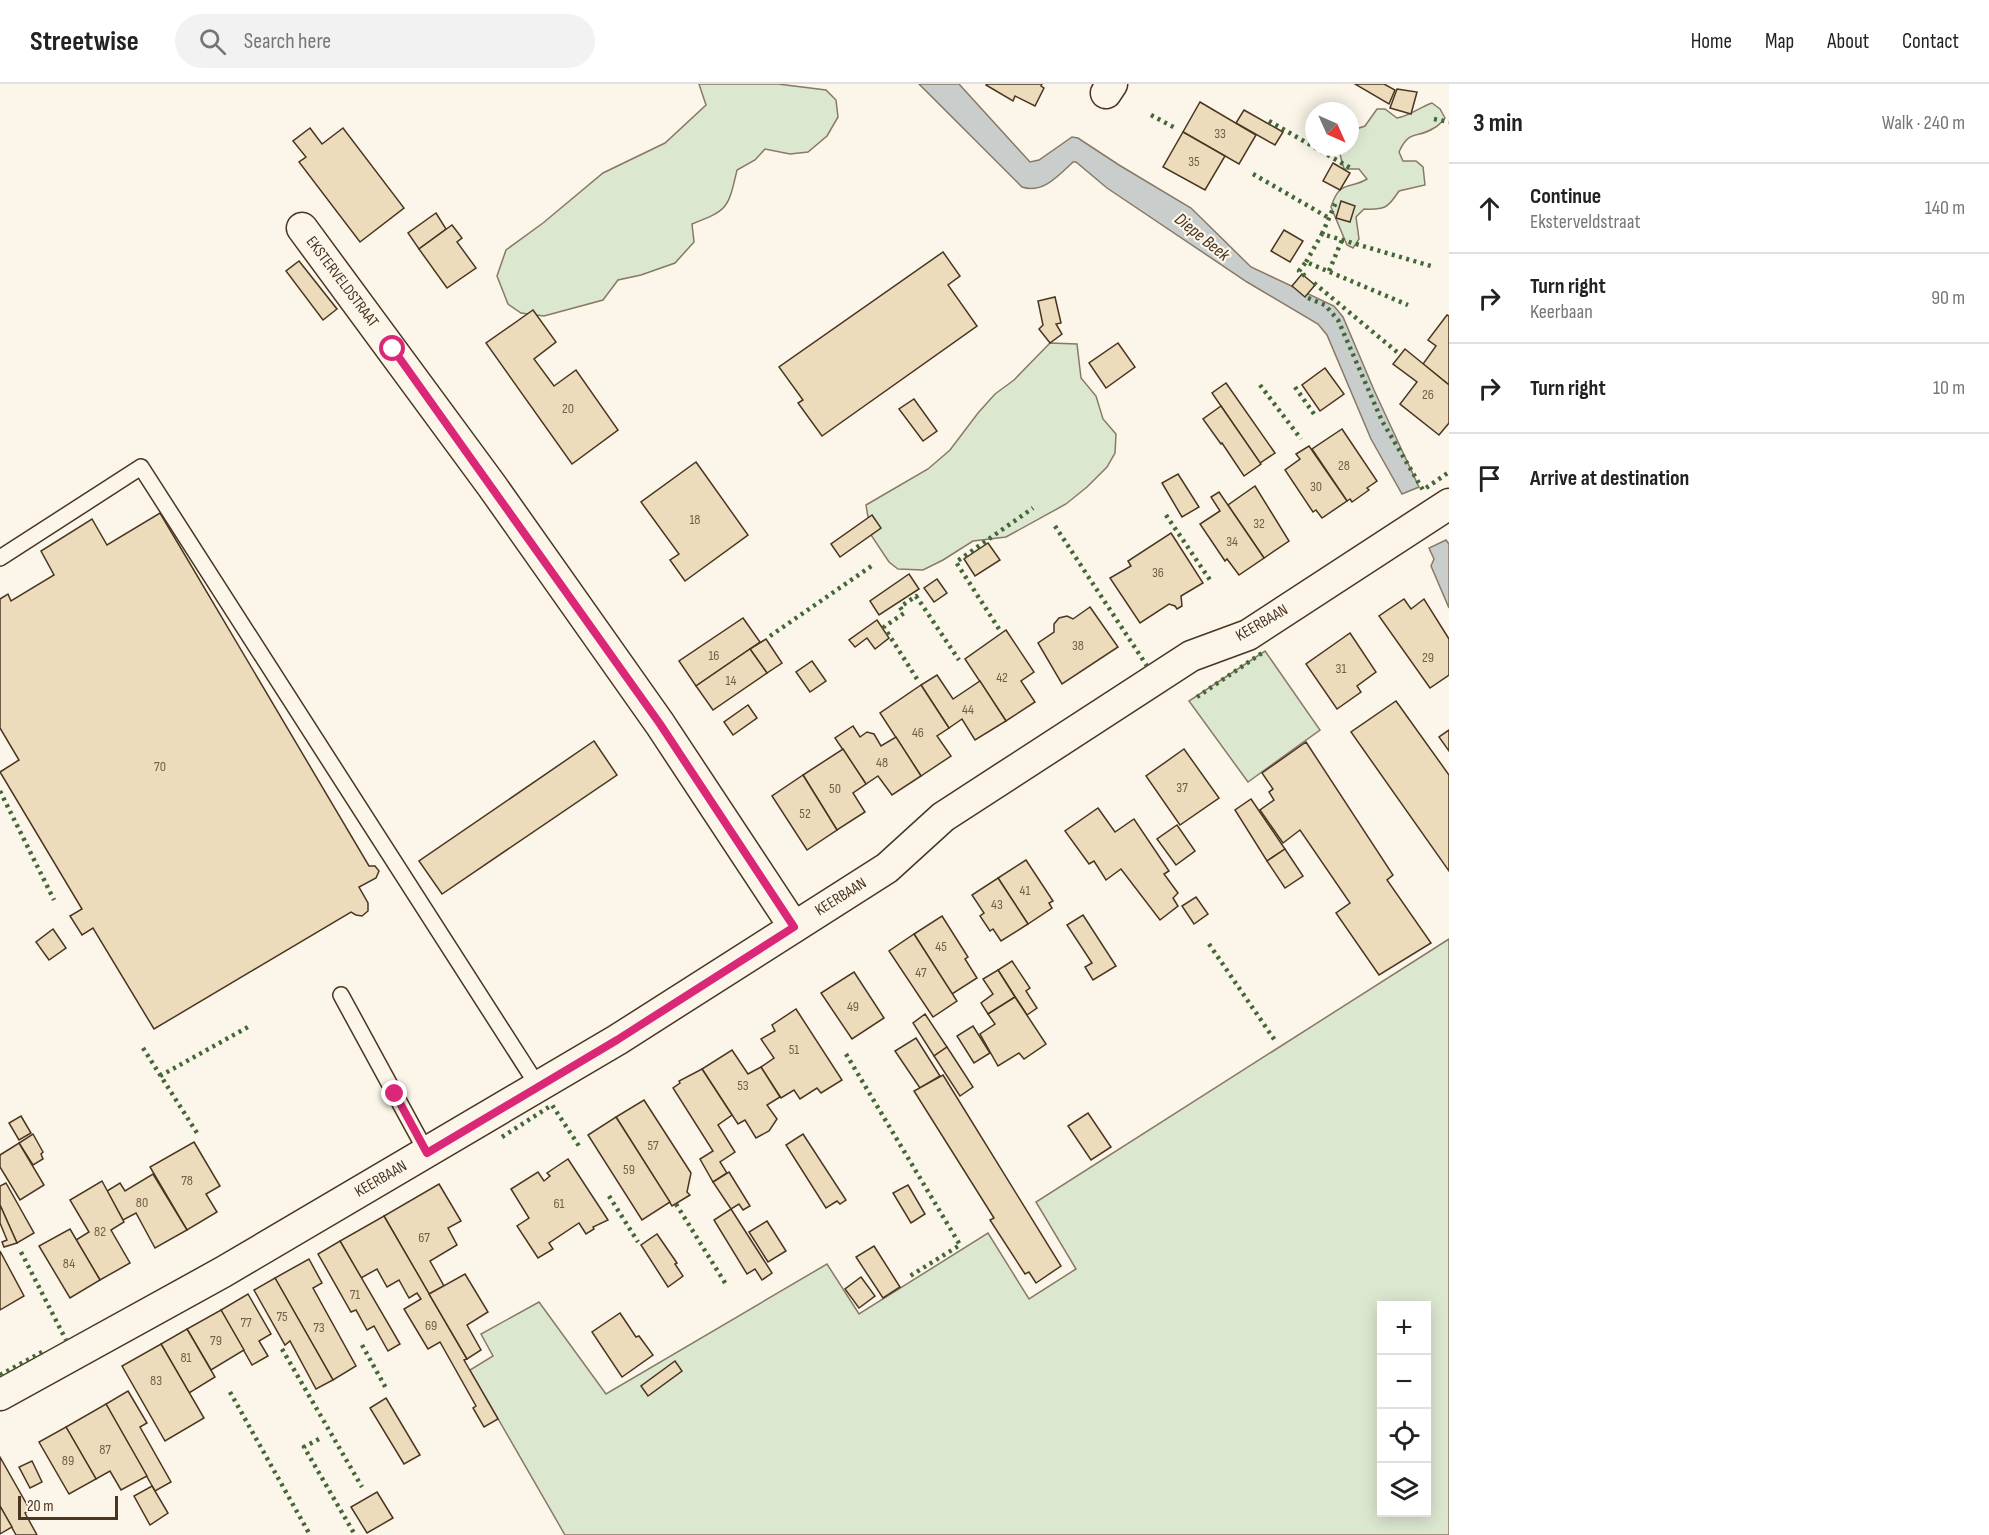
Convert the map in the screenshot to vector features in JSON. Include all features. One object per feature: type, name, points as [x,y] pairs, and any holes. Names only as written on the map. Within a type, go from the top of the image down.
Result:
[{"type":"street","name":"EKSTERVELDSTRAAT","points":[[302,228],[492,486],[660,724],[794,927]]},
{"type":"street","name":"KEERBAAN","points":[[0,1395],[223,1272],[617,1040],[887,868],[943,817],[1191,656],[1248,635],[1449,504]]},
{"type":"lane","points":[[0,558],[141,467],[538,1086]]},
{"type":"lane","points":[[341,995],[427,1153]]},
{"type":"green space","points":[[699,84],[778,84],[826,90],[836,100],[838,117],[827,136],[808,152],[790,154],[765,149],[755,160],[737,170],[725,206],[713,215],[692,224],[694,242],[675,263],[618,280],[603,300],[544,316],[521,313],[508,304],[497,276],[506,250],[543,223],[603,173],[665,143],[706,105]]},
{"type":"green space","points":[[1432,103],[1440,109],[1445,118],[1436,127],[1410,137],[1399,152],[1403,161],[1416,161],[1423,167],[1425,185],[1399,191],[1385,207],[1364,209],[1356,217],[1359,239],[1353,248],[1347,245],[1331,207],[1338,192],[1367,179],[1359,169],[1344,169],[1340,156],[1359,156],[1359,128],[1365,126],[1377,109],[1385,109],[1397,118]]},
{"type":"green space","points":[[1050,343],[1077,344],[1081,378],[1096,396],[1103,419],[1116,434],[1115,453],[1107,467],[1066,504],[1006,537],[973,541],[923,570],[898,569],[889,562],[871,535],[866,505],[928,469],[950,450],[995,394],[1014,380]]},
{"type":"green space","points":[[1265,651],[1320,730],[1248,782],[1189,701]]},
{"type":"green space","points":[[1449,939],[1449,1535],[565,1535],[470,1370],[493,1356],[481,1334],[539,1302],[606,1394],[827,1264],[859,1314],[988,1233],[1029,1299],[1076,1269],[1036,1202]]},
{"type":"water","name":"Diepe Beek","points":[[919,84],[959,84],[1030,162],[1039,160],[1072,137],[1078,138],[1191,208],[1251,267],[1334,306],[1343,317],[1419,487],[1402,494],[1371,439],[1327,335],[1318,324],[1247,282],[1107,188],[1076,162],[1044,186],[1022,187]]},
{"type":"water","points":[[1446,540],[1449,544],[1449,608],[1431,566],[1434,559],[1429,548]]},
{"type":"building","points":[[987,84],[1042,84],[1044,88],[1035,106],[1015,96],[1013,101]]},
{"type":"building","points":[[1355,84],[1384,84],[1395,90],[1389,104]]},
{"type":"building","points":[[1397,89],[1417,92],[1411,114],[1390,108]]},
{"type":"building","points":[[1200,102],[1256,135],[1239,164],[1183,132]]},
{"type":"building","points":[[1244,110],[1283,132],[1275,145],[1236,123]]},
{"type":"building","points":[[310,128],[322,144],[343,128],[404,208],[360,242],[299,162],[306,157],[293,141]]},
{"type":"building","points":[[1183,132],[1225,156],[1205,190],[1163,167]]},
{"type":"building","points":[[1333,163],[1350,173],[1340,190],[1323,181]]},
{"type":"building","points":[[1341,201],[1355,206],[1350,222],[1336,218]]},
{"type":"building","points":[[436,213],[446,229],[419,249],[408,233]]},
{"type":"building","points":[[452,225],[462,238],[457,242],[476,268],[447,288],[419,249]]},
{"type":"building","points":[[1284,230],[1303,241],[1290,262],[1271,251]]},
{"type":"building","points":[[943,252],[960,276],[948,285],[977,326],[822,436],[798,403],[803,400],[779,367]]},
{"type":"building","points":[[299,261],[337,309],[323,320],[286,271]]},
{"type":"building","points":[[1302,274],[1315,285],[1305,297],[1292,286]]},
{"type":"building","points":[[1055,297],[1061,323],[1056,324],[1062,334],[1050,343],[1039,329],[1043,325],[1038,301]]},
{"type":"building","points":[[533,310],[556,342],[534,359],[554,386],[576,370],[618,430],[572,464],[486,343]]},
{"type":"building","points":[[1447,315],[1449,316],[1449,385],[1423,364],[1436,346],[1428,340]]},
{"type":"building","points":[[1118,343],[1135,367],[1106,388],[1089,363]]},
{"type":"building","points":[[1405,349],[1449,385],[1449,423],[1439,435],[1400,404],[1417,382],[1393,364]]},
{"type":"building","points":[[1325,368],[1344,394],[1320,411],[1302,385]]},
{"type":"building","points":[[1226,383],[1275,453],[1260,463],[1212,393]]},
{"type":"building","points":[[914,399],[937,431],[923,441],[899,409]]},
{"type":"building","points":[[1221,406],[1261,464],[1244,476],[1203,419]]},
{"type":"building","points":[[1342,429],[1377,481],[1352,502],[1350,499],[1347,501],[1312,449]]},
{"type":"building","points":[[1309,446],[1347,501],[1322,518],[1316,510],[1313,512],[1285,470],[1300,459],[1296,454]]},
{"type":"building","points":[[696,462],[748,535],[685,581],[670,560],[679,554],[641,502]]},
{"type":"building","points":[[1178,474],[1199,507],[1182,517],[1162,483]]},
{"type":"building","points":[[1255,486],[1289,541],[1264,558],[1228,505]]},
{"type":"building","points":[[1219,492],[1264,558],[1239,575],[1227,559],[1225,561],[1200,524],[1220,511],[1211,497]]},
{"type":"building","points":[[160,513],[369,866],[375,866],[379,871],[376,878],[359,887],[368,903],[368,911],[362,916],[351,912],[154,1029],[93,928],[82,935],[70,916],[82,909],[0,772],[19,760],[0,728],[0,599],[8,594],[11,601],[54,575],[41,551],[92,519],[107,545]]},
{"type":"building","points":[[872,515],[881,528],[840,557],[831,544]]},
{"type":"building","points":[[1171,533],[1203,583],[1181,596],[1182,606],[1177,609],[1169,604],[1140,623],[1110,578],[1131,566],[1128,561]]},
{"type":"building","points":[[988,543],[1000,560],[975,576],[964,559]]},
{"type":"building","points":[[909,574],[919,589],[879,615],[870,601]]},
{"type":"building","points":[[937,579],[947,593],[934,602],[924,588]]},
{"type":"building","points":[[1404,599],[1411,609],[1424,599],[1449,639],[1449,675],[1430,688],[1379,616]]},
{"type":"building","points":[[1090,607],[1118,647],[1062,684],[1038,643],[1054,632],[1054,624],[1059,618],[1067,616],[1073,619]]},
{"type":"building","points":[[743,618],[760,642],[696,686],[679,661]]},
{"type":"building","points":[[877,620],[889,638],[875,649],[867,638],[855,647],[849,640]]},
{"type":"building","points":[[1006,630],[1034,672],[1021,681],[1035,702],[1006,721],[965,659]]},
{"type":"building","points":[[1350,633],[1376,672],[1357,686],[1361,692],[1337,709],[1306,664]]},
{"type":"building","points":[[766,639],[782,663],[767,673],[750,649]]},
{"type":"building","points":[[750,649],[767,673],[713,710],[696,686]]},
{"type":"building","points":[[812,661],[826,681],[810,692],[796,672]]},
{"type":"building","points":[[937,675],[953,699],[980,681],[1006,721],[975,740],[962,719],[949,728],[921,685]]},
{"type":"building","points":[[921,685],[949,728],[937,736],[951,756],[921,776],[880,713]]},
{"type":"building","points":[[1396,701],[1449,775],[1449,871],[1351,732]]},
{"type":"building","points":[[748,705],[757,718],[733,735],[724,722]]},
{"type":"building","points":[[853,726],[860,737],[867,732],[874,734],[881,746],[896,737],[921,776],[892,795],[878,776],[866,784],[835,738]]},
{"type":"building","points":[[1449,730],[1449,751],[1439,737]]},
{"type":"building","points":[[594,741],[617,775],[442,894],[419,861]]},
{"type":"building","points":[[1306,742],[1393,875],[1387,880],[1431,943],[1379,975],[1336,913],[1350,903],[1300,830],[1283,843],[1260,810],[1274,800],[1269,792],[1273,789],[1262,773]]},
{"type":"building","points":[[843,749],[866,784],[853,793],[865,812],[837,830],[803,775]]},
{"type":"building","points":[[1184,749],[1219,798],[1180,825],[1146,776]]},
{"type":"building","points":[[803,775],[837,830],[807,850],[772,796]]},
{"type":"building","points":[[1251,799],[1285,849],[1267,861],[1235,810]]},
{"type":"building","points":[[1098,808],[1115,832],[1134,819],[1169,871],[1164,874],[1178,893],[1173,898],[1178,906],[1160,920],[1121,869],[1106,880],[1094,861],[1089,864],[1065,831]]},
{"type":"building","points":[[1177,825],[1195,851],[1176,865],[1157,839]]},
{"type":"building","points":[[1285,849],[1303,876],[1285,888],[1267,861]]},
{"type":"building","points":[[1026,860],[1053,901],[1049,903],[1052,908],[1028,924],[998,878]]},
{"type":"building","points":[[998,878],[1028,924],[1001,941],[993,929],[990,931],[980,916],[984,913],[972,895]]},
{"type":"building","points":[[1196,897],[1208,914],[1194,924],[1182,906]]},
{"type":"building","points":[[1083,915],[1116,966],[1093,980],[1085,967],[1092,963],[1067,925]]},
{"type":"building","points":[[942,916],[968,957],[965,959],[977,978],[952,994],[914,934]]},
{"type":"building","points":[[53,929],[66,948],[49,960],[36,942]]},
{"type":"building","points":[[914,934],[957,1001],[933,1017],[889,951]]},
{"type":"building","points":[[1012,961],[1030,988],[1026,991],[1037,1008],[1027,1015],[998,970]]},
{"type":"building","points":[[998,970],[1015,997],[988,1014],[981,1003],[993,994],[983,979]]},
{"type":"building","points":[[854,972],[884,1018],[852,1039],[821,993]]},
{"type":"building","points":[[1015,997],[1046,1044],[1024,1059],[1019,1053],[998,1066],[980,1034],[995,1024],[988,1014]]},
{"type":"building","points":[[796,1009],[842,1080],[821,1093],[817,1088],[800,1099],[794,1090],[781,1098],[761,1067],[774,1058],[761,1039],[775,1031],[772,1025]]},
{"type":"building","points":[[925,1014],[947,1047],[934,1056],[913,1023]]},
{"type":"building","points":[[973,1026],[990,1053],[974,1063],[957,1036]]},
{"type":"building","points":[[916,1038],[940,1076],[920,1088],[895,1051]]},
{"type":"building","points":[[947,1047],[973,1087],[960,1096],[934,1056]]},
{"type":"building","points":[[732,1050],[748,1074],[761,1067],[780,1097],[767,1105],[777,1119],[769,1131],[756,1138],[745,1120],[738,1124],[702,1069]]},
{"type":"building","points":[[702,1069],[732,1115],[718,1125],[735,1152],[720,1162],[727,1173],[713,1182],[700,1159],[713,1151],[673,1088],[680,1083],[679,1081]]},
{"type":"building","points":[[943,1075],[1061,1266],[1036,1283],[1029,1272],[1025,1274],[990,1220],[994,1218],[914,1091]]},
{"type":"building","points":[[644,1100],[691,1173],[687,1192],[690,1195],[672,1206],[616,1117]]},
{"type":"building","points":[[1088,1113],[1111,1147],[1091,1160],[1068,1126]]},
{"type":"building","points":[[21,1116],[31,1133],[19,1140],[9,1123]]},
{"type":"building","points":[[616,1117],[670,1202],[642,1220],[588,1135]]},
{"type":"building","points":[[33,1134],[43,1152],[41,1154],[43,1159],[33,1165],[19,1143]]},
{"type":"building","points":[[803,1134],[846,1200],[840,1204],[837,1201],[826,1208],[786,1145]]},
{"type":"building","points":[[194,1142],[220,1186],[206,1194],[217,1212],[187,1230],[150,1167]]},
{"type":"building","points":[[19,1143],[44,1185],[20,1200],[0,1167],[0,1155]]},
{"type":"building","points":[[568,1159],[608,1220],[593,1227],[594,1229],[586,1234],[579,1223],[549,1243],[553,1249],[538,1258],[517,1226],[529,1218],[511,1189],[538,1172],[544,1181],[550,1176],[547,1173]]},
{"type":"building","points":[[729,1172],[750,1206],[743,1210],[739,1204],[731,1209],[713,1182]]},
{"type":"building","points":[[153,1174],[187,1230],[155,1248],[136,1213],[123,1220],[107,1191],[120,1183],[125,1191]]},
{"type":"building","points":[[102,1181],[124,1222],[111,1230],[130,1263],[100,1280],[76,1240],[89,1232],[70,1200]]},
{"type":"building","points":[[6,1183],[34,1233],[17,1243],[0,1205],[0,1186]]},
{"type":"building","points":[[439,1184],[461,1221],[448,1228],[457,1245],[430,1261],[444,1286],[429,1294],[384,1216]]},
{"type":"building","points":[[908,1185],[925,1214],[911,1223],[893,1193]]},
{"type":"building","points":[[0,1205],[17,1243],[4,1247],[2,1242],[7,1240],[0,1223]]},
{"type":"building","points":[[731,1209],[772,1273],[762,1280],[755,1269],[747,1274],[714,1220]]},
{"type":"building","points":[[384,1216],[467,1359],[464,1360],[498,1419],[484,1427],[473,1408],[476,1406],[440,1342],[428,1349],[404,1309],[421,1299],[417,1293],[409,1298],[399,1280],[387,1287],[377,1269],[361,1278],[340,1241]]},
{"type":"building","points":[[767,1221],[786,1251],[768,1262],[749,1232]]},
{"type":"building","points":[[70,1229],[100,1280],[70,1298],[39,1246]]},
{"type":"building","points":[[657,1234],[683,1276],[668,1287],[641,1245]]},
{"type":"building","points":[[340,1241],[400,1344],[388,1351],[374,1326],[367,1330],[356,1310],[351,1312],[318,1254]]},
{"type":"building","points":[[874,1246],[900,1287],[883,1298],[856,1257]]},
{"type":"building","points":[[0,1251],[24,1296],[0,1310]]},
{"type":"building","points":[[309,1259],[322,1283],[313,1288],[356,1366],[333,1380],[275,1278]]},
{"type":"building","points":[[465,1274],[488,1312],[467,1325],[481,1350],[467,1359],[429,1294]]},
{"type":"building","points":[[861,1277],[875,1296],[859,1308],[845,1289]]},
{"type":"building","points":[[275,1278],[333,1380],[316,1389],[290,1341],[285,1345],[254,1290]]},
{"type":"building","points":[[248,1294],[271,1334],[259,1341],[268,1356],[252,1365],[221,1310]]},
{"type":"building","points":[[221,1310],[244,1350],[211,1370],[187,1329]]},
{"type":"building","points":[[620,1313],[636,1337],[639,1336],[653,1355],[622,1377],[592,1332]]},
{"type":"building","points":[[187,1329],[215,1377],[189,1393],[161,1344]]},
{"type":"building","points":[[161,1344],[204,1418],[165,1441],[122,1366]]},
{"type":"building","points":[[675,1361],[682,1371],[648,1396],[641,1386]]},
{"type":"building","points":[[128,1391],[147,1423],[140,1427],[171,1482],[155,1491],[106,1404]]},
{"type":"building","points":[[386,1398],[420,1455],[404,1464],[370,1408]]},
{"type":"building","points":[[106,1404],[147,1476],[121,1490],[110,1471],[96,1479],[66,1427]]},
{"type":"building","points":[[66,1427],[96,1479],[69,1494],[39,1442]]},
{"type":"building","points":[[0,1457],[30,1510],[25,1513],[37,1535],[16,1535],[0,1506]]},
{"type":"building","points":[[32,1461],[42,1482],[30,1488],[19,1467]]},
{"type":"building","points":[[152,1486],[168,1513],[150,1525],[134,1496]]},
{"type":"building","points":[[377,1492],[393,1518],[367,1533],[351,1507]]},
{"type":"building","points":[[0,1506],[12,1527],[0,1534]]},
{"type":"hedge","points":[[1151,115],[1177,129]]},
{"type":"hedge","points":[[1434,119],[1449,122]]},
{"type":"hedge","points":[[1269,121],[1352,169]]},
{"type":"hedge","points":[[1253,174],[1329,218]]},
{"type":"hedge","points":[[1322,234],[1336,202]]},
{"type":"hedge","points":[[1306,262],[1322,234],[1431,266]]},
{"type":"hedge","points":[[1329,271],[1342,240]]},
{"type":"hedge","points":[[1305,276],[1299,271],[1306,262],[1408,305]]},
{"type":"hedge","points":[[1314,283],[1397,352]]},
{"type":"hedge","points":[[1308,298],[1325,305],[1338,320],[1382,421],[1423,490],[1449,472]]},
{"type":"hedge","points":[[1260,385],[1301,439]]},
{"type":"hedge","points":[[1295,387],[1314,414]]},
{"type":"hedge","points":[[999,629],[956,562],[1033,508]]},
{"type":"hedge","points":[[1166,515],[1210,580]]},
{"type":"hedge","points":[[1055,526],[1147,666]]},
{"type":"hedge","points":[[770,636],[873,565]]},
{"type":"hedge","points":[[917,679],[884,627],[904,613],[900,607],[916,596],[959,660]]},
{"type":"hedge","points":[[1197,697],[1265,651]]},
{"type":"hedge","points":[[0,791],[54,900]]},
{"type":"hedge","points":[[1209,944],[1276,1042]]},
{"type":"hedge","points":[[160,1076],[248,1027]]},
{"type":"hedge","points":[[143,1048],[197,1133]]},
{"type":"hedge","points":[[846,1054],[960,1245],[910,1276]]},
{"type":"hedge","points":[[502,1137],[552,1105],[579,1146]]},
{"type":"hedge","points":[[609,1196],[638,1242]]},
{"type":"hedge","points":[[676,1204],[727,1286]]},
{"type":"hedge","points":[[21,1252],[66,1340]]},
{"type":"hedge","points":[[362,1345],[387,1390]]},
{"type":"hedge","points":[[282,1349],[362,1487]]},
{"type":"hedge","points":[[0,1375],[44,1351]]},
{"type":"hedge","points":[[230,1392],[310,1535]]},
{"type":"hedge","points":[[319,1439],[304,1447],[355,1535]]},
{"type":"route","points":[[393,349],[660,724],[794,927],[617,1040],[427,1153],[395,1094]]}]
